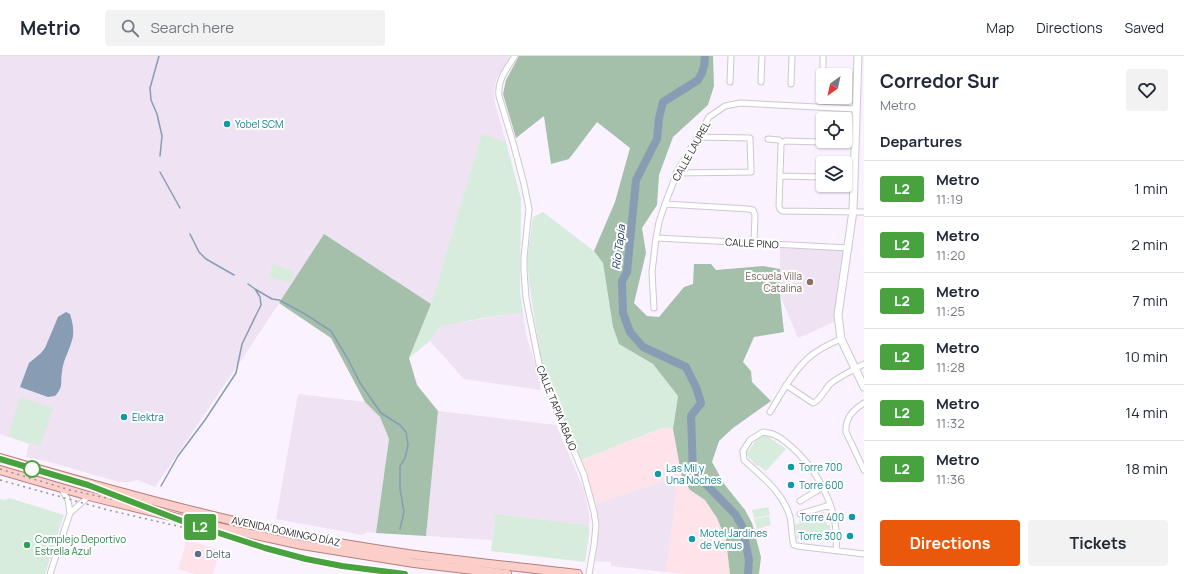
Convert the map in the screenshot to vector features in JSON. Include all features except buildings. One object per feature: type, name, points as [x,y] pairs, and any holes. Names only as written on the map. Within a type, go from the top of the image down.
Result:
[{"type":"main road","name":"AVENIDA DOMINGO DÍAZ","points":[[0,458],[80,482],[178,508],[303,536],[415,555],[578,574]]},
{"type":"main road","name":"AVENIDA DOMINGO DÍAZ","points":[[0,470],[89,496],[190,520],[302,544],[414,563],[507,574]]},
{"type":"street","name":"CALLE TAPIA ABAJO","points":[[515,56],[505,71],[498,89],[524,184],[529,209],[524,257],[526,298],[540,369],[581,468],[591,499],[596,525],[589,574]]},
{"type":"street","points":[[730,82],[731,56]]},
{"type":"street","points":[[760,82],[762,56]]},
{"type":"street","points":[[791,84],[792,56]]},
{"type":"street","points":[[823,56],[823,68]]},
{"type":"street","points":[[858,56],[853,212],[849,248],[838,315],[841,339],[864,387]]},
{"type":"street","name":"CALLE LAUREL","points":[[654,308],[652,272],[659,222],[676,173],[709,117],[725,106],[740,103],[856,109]]},
{"type":"street","points":[[676,173],[751,172],[750,138],[697,137]]},
{"type":"street","points":[[768,139],[782,142],[856,143]]},
{"type":"street","points":[[782,142],[778,206],[782,211],[864,212]]},
{"type":"street","points":[[780,176],[816,177]]},
{"type":"street","points":[[665,204],[753,210],[755,215],[754,243]]},
{"type":"street","name":"CALLE PINO","points":[[656,238],[849,248]]},
{"type":"street","points":[[770,412],[786,385],[806,359],[824,347],[841,339]]},
{"type":"street","points":[[786,385],[813,402],[816,402],[831,383],[864,364]]},
{"type":"street","points":[[864,403],[853,412],[847,421],[846,432],[864,470]]},
{"type":"street","points":[[836,551],[836,532],[830,505],[823,487],[808,464],[790,445],[775,435],[763,432],[750,440],[743,451],[744,460],[771,484],[780,495],[790,518],[794,545],[797,546],[836,551],[864,554]]},
{"type":"street","points":[[800,501],[823,487]]},
{"type":"street","points":[[50,574],[70,513],[68,500],[61,488]]},
{"type":"street","points":[[70,513],[89,496]]},
{"type":"street","points":[[800,514],[830,505]]},
{"type":"shaded area","points":[[0,56],[510,56],[497,77],[494,89],[495,104],[506,142],[482,135],[431,304],[324,235],[155,487],[137,480],[130,482],[119,482],[50,462],[26,457],[29,444],[0,434]]},
{"type":"shaded area","name":"Escuela Villa Catalina","points":[[780,248],[844,250],[834,322],[798,338],[780,295]]},
{"type":"shaded area","points":[[523,313],[526,335],[540,380],[540,390],[464,379],[430,341],[441,326],[455,322]]},
{"type":"shaded area","points":[[298,394],[365,402],[380,417],[389,439],[376,533],[367,532],[363,535],[276,519]]},
{"type":"shaded area","points":[[438,411],[556,425],[583,487],[590,518],[589,525],[495,514],[492,540],[426,536]]},
{"type":"shaded area","points":[[662,428],[673,429],[682,478],[690,490],[705,500],[717,518],[726,540],[730,574],[685,574],[666,572],[676,491],[676,477],[668,482],[662,482],[596,504],[581,460]]},
{"type":"shaded area","points":[[676,477],[676,491],[666,572],[611,566],[611,562],[595,561],[598,534],[596,504],[662,482],[668,482],[670,479]]},
{"type":"shaded area","points":[[187,540],[220,550],[213,574],[194,574],[178,569]]},
{"type":"green space","points":[[519,56],[713,56],[714,86],[708,105],[673,137],[659,175],[657,205],[642,228],[646,253],[634,303],[647,316],[659,317],[684,287],[693,284],[694,264],[711,264],[716,270],[763,266],[780,269],[780,295],[784,332],[754,337],[743,362],[751,371],[752,382],[771,401],[733,428],[719,441],[712,462],[725,485],[745,510],[752,523],[761,557],[759,574],[730,574],[726,540],[717,518],[705,500],[690,490],[682,478],[673,429],[678,396],[653,364],[619,344],[613,327],[603,263],[594,251],[615,202],[630,148],[597,122],[569,159],[551,164],[544,116],[516,138],[503,94],[506,80]]},
{"type":"green space","points":[[482,134],[506,142],[521,199],[520,292],[523,313],[441,326],[430,341],[409,358],[431,304]]},
{"type":"green space","points":[[543,212],[594,251],[603,263],[613,327],[619,344],[653,364],[678,396],[673,429],[662,428],[581,460],[547,378],[540,354],[527,260],[533,217]]},
{"type":"green space","points":[[324,234],[431,304],[409,358],[417,385],[438,411],[426,536],[376,533],[389,439],[380,417],[365,402],[331,338],[279,303]]},
{"type":"green space","points":[[273,264],[294,271],[290,283],[269,277]]},
{"type":"green space","points":[[20,397],[53,408],[40,446],[8,436]]},
{"type":"green space","points":[[766,434],[786,449],[766,471],[756,465],[746,454],[758,438]]},
{"type":"green space","name":"Complejo Deportivo Estrella Azul","points":[[9,498],[64,515],[45,574],[0,574],[0,499],[5,500]]},
{"type":"green space","points":[[768,507],[770,515],[754,518],[752,510]]},
{"type":"green space","points":[[824,512],[827,525],[830,525],[831,538],[829,542],[797,539],[795,525],[800,523],[799,519]]},
{"type":"green space","points":[[495,514],[589,525],[585,562],[491,551]]},
{"type":"green space","points":[[769,516],[771,525],[757,529],[754,519]]},
{"type":"water","points":[[66,312],[70,314],[73,327],[73,336],[65,358],[60,390],[55,396],[48,397],[20,387],[29,363],[45,348],[58,317]]},
{"type":"waterway","points":[[159,56],[150,88],[151,100],[157,114],[162,136],[160,156]]},
{"type":"waterway","name":"Río Tapia","points":[[705,56],[702,73],[698,80],[663,102],[659,118],[657,139],[636,180],[627,272],[622,281],[623,313],[630,332],[643,347],[686,367],[696,387],[701,403],[691,416],[693,471],[735,514],[742,526],[749,560],[748,574]]},
{"type":"waterway","points":[[160,172],[180,208]]},
{"type":"waterway","points":[[190,234],[199,252],[206,259],[234,275]]},
{"type":"waterway","points":[[161,486],[178,456],[205,420],[236,373],[242,344],[261,305],[260,297],[255,289],[248,284]]},
{"type":"waterway","points":[[255,289],[272,299],[279,300],[305,314],[331,331],[360,383],[381,413],[400,425],[406,432],[408,445],[405,458],[400,466],[400,489],[404,512],[400,529]]},
{"type":"railway","points":[[0,459],[88,485],[182,521],[265,548],[306,559],[342,566],[405,574]]},
{"type":"railway","points":[[0,469],[70,490],[116,500]]},
{"type":"railway","points":[[0,480],[108,510],[190,529]]},
{"type":"metro line","name":"L2","points":[[0,459],[88,485],[182,521],[265,548],[306,559],[342,566],[405,574]]},
{"type":"place","name":"Yobel SCM","points":[[227,124]]},
{"type":"place","name":"Escuela Villa Catalina","points":[[810,282]]},
{"type":"place","name":"Elektra","points":[[124,417]]},
{"type":"place","name":"Torre 700","points":[[791,467]]},
{"type":"place","name":"Las Mil y Una Noches","points":[[658,474]]},
{"type":"place","name":"Torre 600","points":[[791,485]]},
{"type":"place","name":"Torre 400","points":[[852,517]]},
{"type":"place","name":"Torre 300","points":[[850,536]]},
{"type":"place","name":"Motel Jardines de Venus","points":[[692,539]]},
{"type":"place","name":"Complejo Deportivo Estrella Azul","points":[[27,545]]},
{"type":"place","name":"Delta","points":[[198,554]]}]
